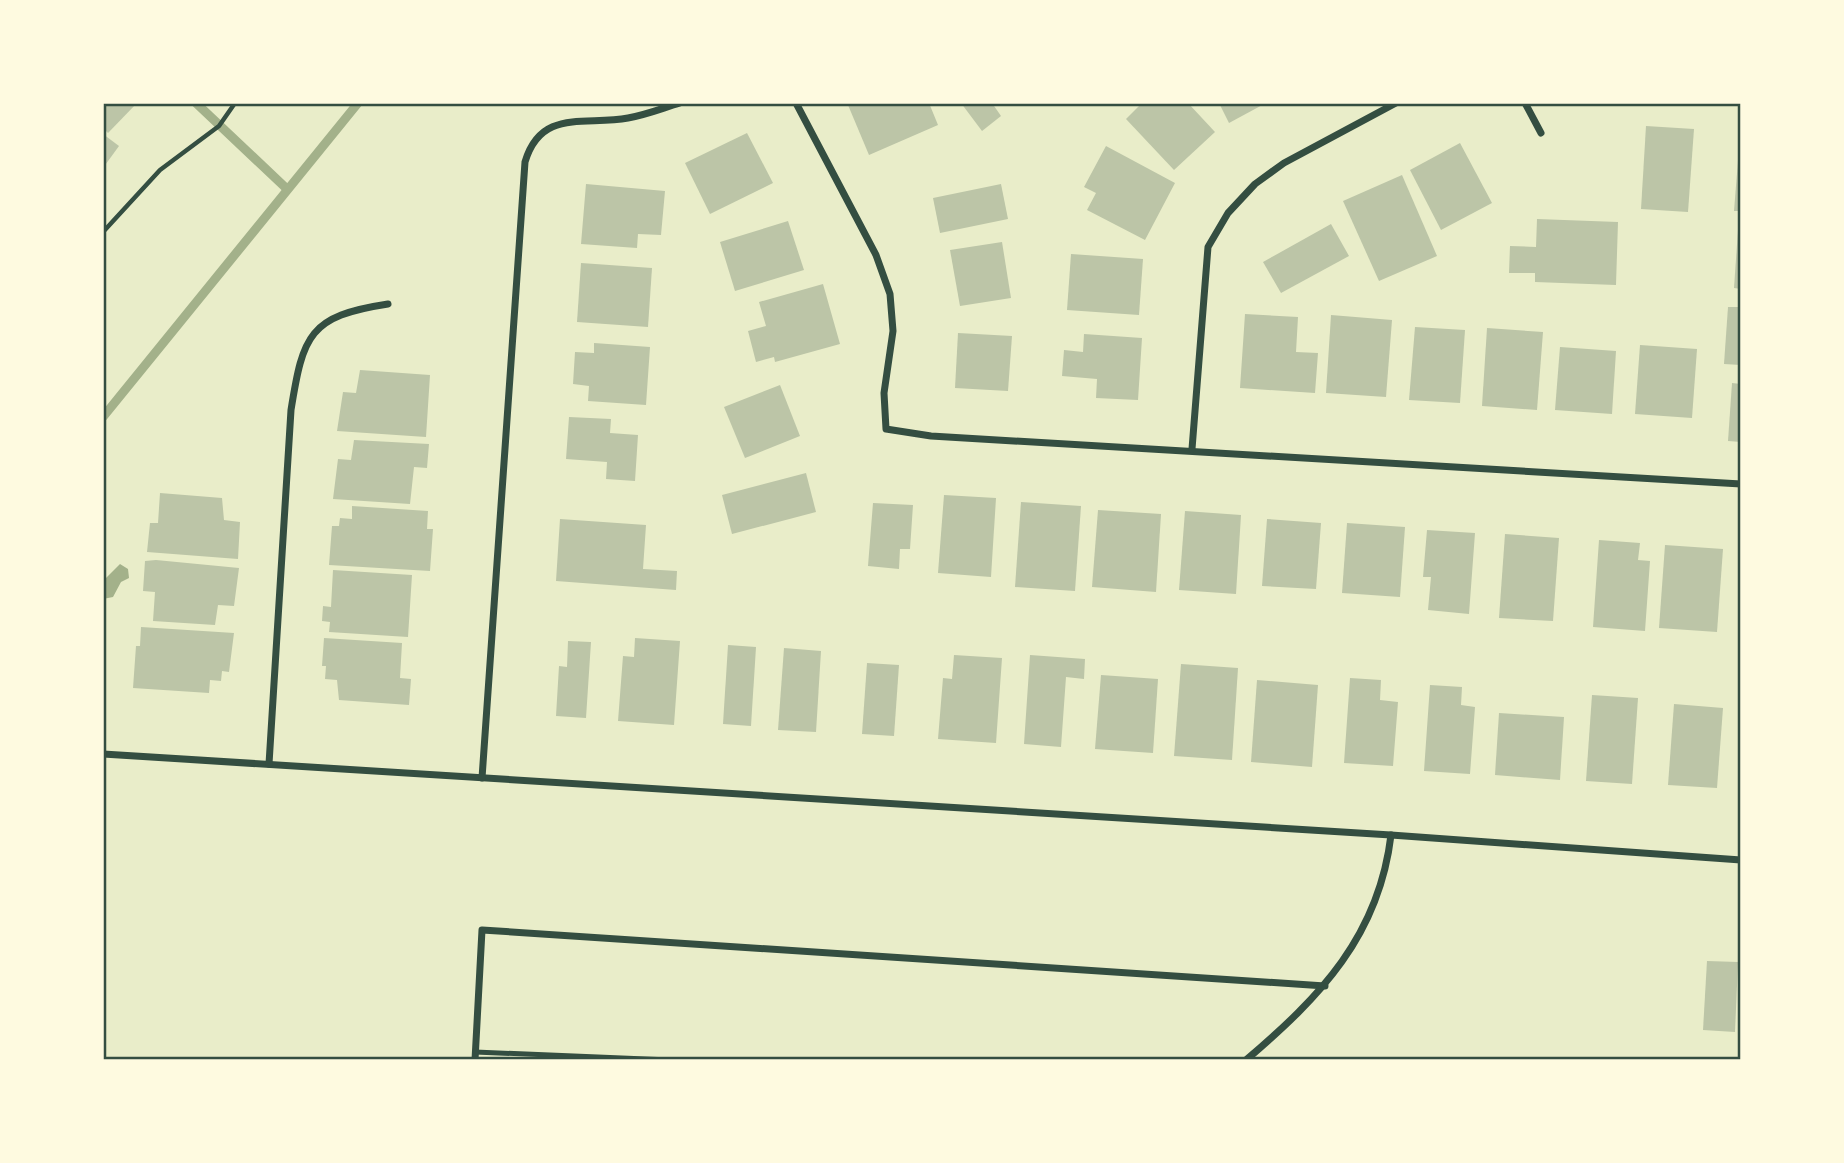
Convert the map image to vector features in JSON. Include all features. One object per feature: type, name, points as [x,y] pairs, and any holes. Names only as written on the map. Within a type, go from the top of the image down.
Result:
[{"type":"street","points":[[482,778],[525,162],[530,145],[541,131],[573,121],[627,118],[680,103]]},
{"type":"street","points":[[796,103],[876,256],[890,294],[893,331],[884,393],[886,429],[931,436],[1192,449],[1741,484]]},
{"type":"street","points":[[1192,449],[1208,247],[1228,214],[1255,184],[1284,163],[1396,103]]},
{"type":"street","points":[[1525,103],[1541,133]]},
{"type":"street","points":[[269,764],[291,410],[298,369],[312,332],[348,310],[388,304]]},
{"type":"street","points":[[103,754],[1391,835],[1741,860]]},
{"type":"street","points":[[1246,1060],[1297,1016],[1325,986],[1369,917],[1387,867],[1391,835]]},
{"type":"street","points":[[475,1056],[482,930],[1325,986]]},
{"type":"lane","points":[[475,1056],[670,1060]]},
{"type":"path","points":[[103,232],[160,170],[219,126],[235,103]]},
{"type":"shaded area","points":[[120,564],[128,569],[129,578],[121,582],[113,597],[103,599],[103,581]]},
{"type":"building","points":[[103,103],[137,103],[108,133],[103,128]]},
{"type":"building","points":[[929,103],[938,125],[869,155],[848,105]]},
{"type":"building","points":[[961,103],[992,103],[1001,116],[982,131]]},
{"type":"building","points":[[1142,103],[1188,103],[1215,132],[1174,170],[1126,119]]},
{"type":"building","points":[[1219,103],[1266,103],[1229,123]]},
{"type":"building","points":[[1646,126],[1694,129],[1688,212],[1641,209]]},
{"type":"building","points":[[747,133],[773,183],[710,214],[685,163]]},
{"type":"building","points":[[103,134],[119,146],[103,168]]},
{"type":"building","points":[[1460,143],[1492,203],[1441,230],[1410,170]]},
{"type":"building","points":[[1106,146],[1175,183],[1145,240],[1087,210],[1096,193],[1084,187]]},
{"type":"building","points":[[1739,148],[1741,211],[1734,211]]},
{"type":"building","points":[[1402,175],[1437,256],[1379,281],[1343,201]]},
{"type":"building","points":[[586,184],[665,191],[661,235],[638,234],[637,248],[581,244]]},
{"type":"building","points":[[1001,184],[1008,219],[940,233],[933,198]]},
{"type":"building","points":[[1537,219],[1618,222],[1616,285],[1535,282],[1535,273],[1509,273],[1510,246],[1536,247]]},
{"type":"building","points":[[788,221],[804,270],[735,291],[720,242]]},
{"type":"building","points":[[1331,224],[1349,256],[1281,293],[1263,262]]},
{"type":"building","points":[[1738,230],[1741,230],[1741,289],[1734,288]]},
{"type":"building","points":[[1002,242],[1011,298],[960,306],[950,250]]},
{"type":"building","points":[[1071,254],[1143,259],[1139,315],[1067,310]]},
{"type":"building","points":[[581,263],[652,268],[648,327],[577,322]]},
{"type":"building","points":[[823,284],[840,344],[775,362],[774,357],[756,362],[748,331],[766,326],[759,302]]},
{"type":"building","points":[[1728,307],[1741,307],[1741,365],[1724,364]]},
{"type":"building","points":[[1245,314],[1298,317],[1296,352],[1318,353],[1315,393],[1240,388]]},
{"type":"building","points":[[1331,315],[1392,320],[1386,397],[1326,393]]},
{"type":"building","points":[[1415,327],[1465,330],[1460,403],[1409,400]]},
{"type":"building","points":[[1487,328],[1543,332],[1537,410],[1482,406]]},
{"type":"building","points":[[958,333],[1012,336],[1008,391],[955,388]]},
{"type":"building","points":[[1084,334],[1142,338],[1138,400],[1096,398],[1097,379],[1062,376],[1064,350],[1083,352]]},
{"type":"building","points":[[594,343],[650,347],[646,405],[588,401],[589,386],[573,384],[575,352],[594,353]]},
{"type":"building","points":[[1640,345],[1697,349],[1692,418],[1635,414]]},
{"type":"building","points":[[1560,347],[1616,351],[1612,414],[1555,410]]},
{"type":"building","points":[[360,370],[430,375],[426,437],[337,431],[343,392],[356,393]]},
{"type":"building","points":[[1732,383],[1741,384],[1741,442],[1728,441]]},
{"type":"building","points":[[780,385],[800,436],[745,458],[724,407]]},
{"type":"building","points":[[569,417],[611,419],[610,433],[638,435],[635,481],[606,479],[607,462],[566,459]]},
{"type":"building","points":[[354,440],[429,444],[427,468],[414,467],[410,504],[333,499],[338,459],[351,460]]},
{"type":"building","points":[[806,473],[816,512],[732,534],[722,495]]},
{"type":"building","points":[[160,493],[222,498],[224,520],[240,522],[238,559],[147,552],[150,523],[158,523]]},
{"type":"building","points":[[944,495],[996,498],[991,577],[938,573]]},
{"type":"building","points":[[1021,502],[1081,506],[1075,591],[1015,587]]},
{"type":"building","points":[[873,503],[913,505],[910,549],[900,549],[899,569],[868,566]]},
{"type":"building","points":[[352,506],[428,511],[427,529],[433,529],[430,571],[329,565],[332,526],[339,526],[340,518],[352,519]]},
{"type":"building","points":[[1098,510],[1161,514],[1156,592],[1092,587]]},
{"type":"building","points":[[1185,511],[1241,515],[1236,594],[1179,590]]},
{"type":"building","points":[[560,519],[646,525],[643,569],[677,571],[676,590],[556,581]]},
{"type":"building","points":[[1267,519],[1321,523],[1316,589],[1262,586]]},
{"type":"building","points":[[1347,523],[1405,527],[1400,597],[1342,593]]},
{"type":"building","points":[[1427,530],[1475,533],[1469,614],[1428,610],[1431,577],[1423,577]]},
{"type":"building","points":[[1505,534],[1559,538],[1553,621],[1499,618]]},
{"type":"building","points":[[1599,540],[1640,543],[1638,560],[1650,561],[1645,631],[1593,627]]},
{"type":"building","points":[[1665,545],[1723,549],[1717,632],[1659,628]]},
{"type":"building","points":[[145,561],[239,568],[234,606],[218,605],[215,625],[153,621],[155,592],[143,591]]},
{"type":"building","points":[[333,570],[412,575],[408,637],[329,632],[330,622],[322,621],[323,606],[331,607]]},
{"type":"building","points":[[141,627],[234,633],[229,672],[222,671],[221,681],[210,680],[209,693],[133,688],[136,646],[140,646]]},
{"type":"building","points":[[324,638],[402,643],[400,678],[411,679],[409,705],[339,700],[337,680],[325,679],[326,666],[322,666]]},
{"type":"building","points":[[635,638],[680,641],[674,725],[618,721],[623,656],[634,657]]},
{"type":"building","points":[[568,641],[591,642],[586,718],[556,716],[559,666],[567,667]]},
{"type":"building","points":[[728,645],[756,647],[751,726],[723,724]]},
{"type":"building","points":[[784,648],[821,651],[816,732],[778,730]]},
{"type":"building","points":[[954,655],[1002,658],[996,743],[938,739],[943,678],[952,679]]},
{"type":"building","points":[[1030,655],[1085,659],[1084,679],[1066,677],[1061,747],[1024,744]]},
{"type":"building","points":[[867,663],[899,665],[894,736],[862,734]]},
{"type":"building","points":[[1181,664],[1238,668],[1232,760],[1174,756]]},
{"type":"building","points":[[1101,675],[1158,679],[1153,753],[1095,749]]},
{"type":"building","points":[[1350,678],[1381,680],[1380,700],[1398,702],[1393,766],[1344,763]]},
{"type":"building","points":[[1257,680],[1318,685],[1312,767],[1251,762]]},
{"type":"building","points":[[1430,685],[1462,687],[1461,705],[1475,707],[1470,774],[1424,771]]},
{"type":"building","points":[[1592,695],[1638,698],[1632,784],[1586,781]]},
{"type":"building","points":[[1674,704],[1723,708],[1717,788],[1668,785]]},
{"type":"building","points":[[1499,713],[1564,717],[1560,780],[1495,775]]},
{"type":"building","points":[[1707,961],[1738,962],[1735,1032],[1703,1030]]},
{"type":"waterway","points":[[196,103],[287,189]]},
{"type":"waterway","points":[[103,417],[358,103]]}]
